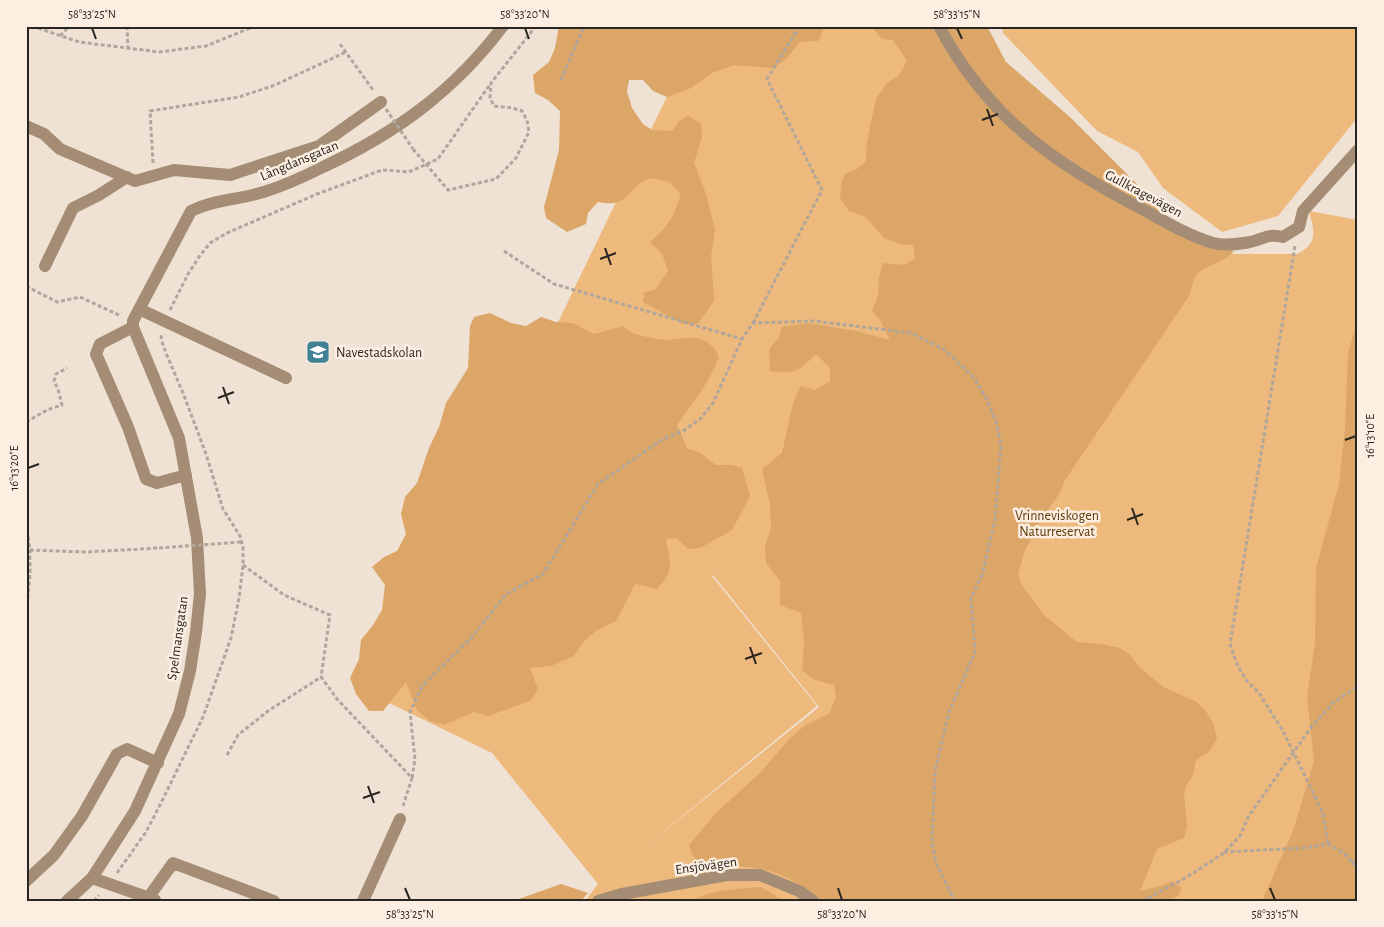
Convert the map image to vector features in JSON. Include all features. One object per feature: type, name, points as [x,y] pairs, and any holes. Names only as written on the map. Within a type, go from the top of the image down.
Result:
[{"type":"street","name":"Långdansgatan","points":[[133,324],[190,211],[206,204],[260,193],[293,181],[374,142],[442,94],[503,26]]},
{"type":"street","name":"Gullkragevägen","points":[[939,26],[959,62],[1010,121],[1046,152],[1076,173],[1112,194],[1193,236],[1214,243],[1226,245],[1251,242],[1270,235],[1283,237],[1298,227]]},
{"type":"street","points":[[26,126],[44,134],[60,149],[135,181],[174,170],[230,175],[319,146],[384,105]]},
{"type":"street","points":[[1298,227],[1303,211],[1358,150]]},
{"type":"street","points":[[45,266],[73,208],[99,195],[127,177]]},
{"type":"street","points":[[139,309],[166,320],[286,378]]},
{"type":"street","points":[[133,324],[100,344],[96,354],[128,427],[146,479],[157,483],[186,475]]},
{"type":"street","name":"Spelmansgatan","points":[[67,901],[92,878],[135,811],[179,714],[190,671],[196,632],[200,594],[198,552],[179,438],[133,324]]},
{"type":"street","points":[[26,881],[54,855],[82,816],[116,754],[127,749],[158,763]]},
{"type":"street","points":[[363,901],[400,819]]},
{"type":"street","points":[[92,878],[152,899],[173,863],[274,901]]},
{"type":"street","name":"Ensjövägen","points":[[598,901],[622,894],[727,875],[760,875],[799,891],[814,901]]},
{"type":"path","points":[[32,26],[79,42],[159,52],[206,46],[255,26]]},
{"type":"path","points":[[60,36],[68,26]]},
{"type":"path","points":[[127,26],[128,49]]},
{"type":"path","points":[[94,901],[110,884],[153,818],[203,717],[231,638],[244,565],[242,542],[232,522],[222,509],[206,454],[161,339],[166,320],[188,274],[210,243],[227,233],[317,194],[382,170],[409,172],[438,159],[491,83],[536,26]]},
{"type":"path","points":[[562,80],[584,26]]},
{"type":"path","points":[[400,819],[412,778],[415,758],[410,712],[422,686],[472,637],[506,594],[543,574],[598,484],[663,439],[683,431],[700,419],[713,403],[742,338],[753,323],[822,190],[767,79],[796,32],[794,26]]},
{"type":"path","points":[[340,44],[413,149],[448,190],[496,179],[516,158],[529,132],[527,120],[522,111],[494,106],[490,98],[491,83]]},
{"type":"path","points":[[154,176],[150,112],[239,97],[276,85],[346,52]]},
{"type":"path","points":[[1298,227],[1230,644],[1236,662],[1246,680],[1259,693],[1283,731],[1323,813],[1328,844]]},
{"type":"path","points":[[504,251],[554,284],[742,338]]},
{"type":"path","points":[[26,286],[57,302],[80,297],[133,324]]},
{"type":"path","points":[[753,323],[814,321],[911,333],[945,350],[975,379],[987,400],[996,422],[1001,445],[996,520],[982,575],[972,598],[975,652],[949,712],[934,771],[932,843],[936,863],[955,901]]},
{"type":"path","points":[[26,422],[47,410],[62,405],[54,382],[56,374],[67,368]]},
{"type":"path","points":[[26,524],[30,550],[26,618]]},
{"type":"path","points":[[30,550],[86,552],[242,542]]},
{"type":"path","points":[[244,565],[284,595],[330,616],[321,677],[337,699],[412,778]]},
{"type":"path","points":[[227,755],[238,734],[268,710],[321,677]]},
{"type":"path","points":[[1142,901],[1187,877],[1224,852],[1240,836],[1248,817],[1312,726],[1333,703],[1358,686]]},
{"type":"path","points":[[1224,852],[1303,848],[1328,844],[1344,853],[1358,869]]},
{"type":"path","points":[[1352,863],[1358,860]]},
{"type":"green space","name":"Vrinneviskogen Naturreservat","points":[[701,26],[918,26],[1194,254],[1297,254],[1304,250],[1312,241],[1313,230],[1309,211],[1358,220],[1358,901],[585,901],[598,884],[492,753],[377,697]],"holes":[[[713,575],[819,707],[641,850],[817,706]]]},
{"type":"green space","points":[[1002,26],[1358,26],[1358,117],[1278,216],[1222,232],[1163,188],[1138,152],[1097,131],[1003,33]]},
{"type":"shaded area","points":[[559,26],[825,26],[818,41],[800,42],[786,59],[773,68],[734,65],[712,73],[691,88],[667,97],[653,91],[643,80],[629,80],[627,91],[632,108],[643,124],[652,130],[672,131],[679,121],[688,116],[701,123],[702,137],[694,163],[706,194],[715,230],[711,256],[714,301],[698,324],[683,324],[643,302],[644,293],[656,289],[668,271],[662,254],[650,242],[670,221],[681,194],[669,182],[651,178],[640,183],[628,195],[616,203],[598,202],[588,213],[586,224],[567,232],[546,218],[544,207],[559,150],[560,111],[548,100],[535,93],[533,75],[549,62],[555,48]]},
{"type":"shaded area","points":[[871,26],[987,26],[1006,62],[1071,118],[1137,184],[1171,226],[1222,248],[1234,251],[1224,259],[1202,270],[1195,277],[1189,296],[1065,480],[1060,493],[1045,514],[1025,550],[1018,574],[1021,584],[1045,616],[1077,642],[1120,648],[1130,655],[1138,666],[1163,687],[1197,702],[1213,723],[1217,739],[1209,752],[1196,760],[1193,775],[1187,784],[1184,795],[1187,826],[1184,838],[1157,849],[1140,891],[1173,881],[1182,888],[1179,895],[1170,901],[822,901],[800,885],[776,873],[748,867],[699,865],[691,852],[689,845],[716,813],[761,772],[791,737],[807,724],[829,714],[836,697],[834,685],[815,680],[802,670],[804,642],[801,613],[780,605],[780,581],[766,563],[765,546],[771,529],[770,505],[762,469],[782,453],[793,403],[801,386],[815,390],[830,382],[830,368],[816,354],[805,365],[791,372],[770,371],[769,349],[779,337],[782,327],[808,323],[857,331],[890,340],[880,320],[872,311],[878,296],[879,278],[883,263],[905,265],[915,258],[913,245],[900,244],[884,238],[866,217],[849,211],[840,199],[842,181],[845,174],[857,169],[866,161],[867,141],[876,99],[887,83],[899,75],[907,61],[893,40],[882,39]]},
{"type":"shaded area","points":[[490,313],[511,323],[526,326],[541,317],[556,322],[573,323],[594,334],[623,326],[645,337],[668,340],[698,338],[710,344],[719,357],[706,384],[677,425],[687,448],[700,453],[716,465],[732,465],[742,468],[750,496],[732,530],[700,548],[688,549],[676,538],[666,539],[670,566],[667,577],[663,582],[657,589],[635,584],[616,621],[596,631],[584,641],[574,656],[551,666],[530,668],[538,689],[530,701],[488,716],[474,712],[444,725],[430,721],[417,710],[406,682],[383,711],[369,711],[356,694],[350,678],[359,659],[361,640],[382,610],[385,585],[372,567],[384,557],[397,551],[406,534],[401,514],[405,497],[417,483],[429,448],[439,427],[446,403],[468,368],[470,326],[474,317]]},
{"type":"shaded area","points":[[1358,318],[1358,901],[1262,901],[1293,831],[1314,761],[1307,697],[1315,643],[1316,568],[1339,484],[1345,429],[1348,354]]},
{"type":"shaded area","points":[[561,884],[588,893],[581,901],[513,901]]},
{"type":"shaded area","points":[[761,887],[784,901],[692,901],[716,892]]},
{"type":"place","name":"Navestadskolan","points":[[318,352]]}]
